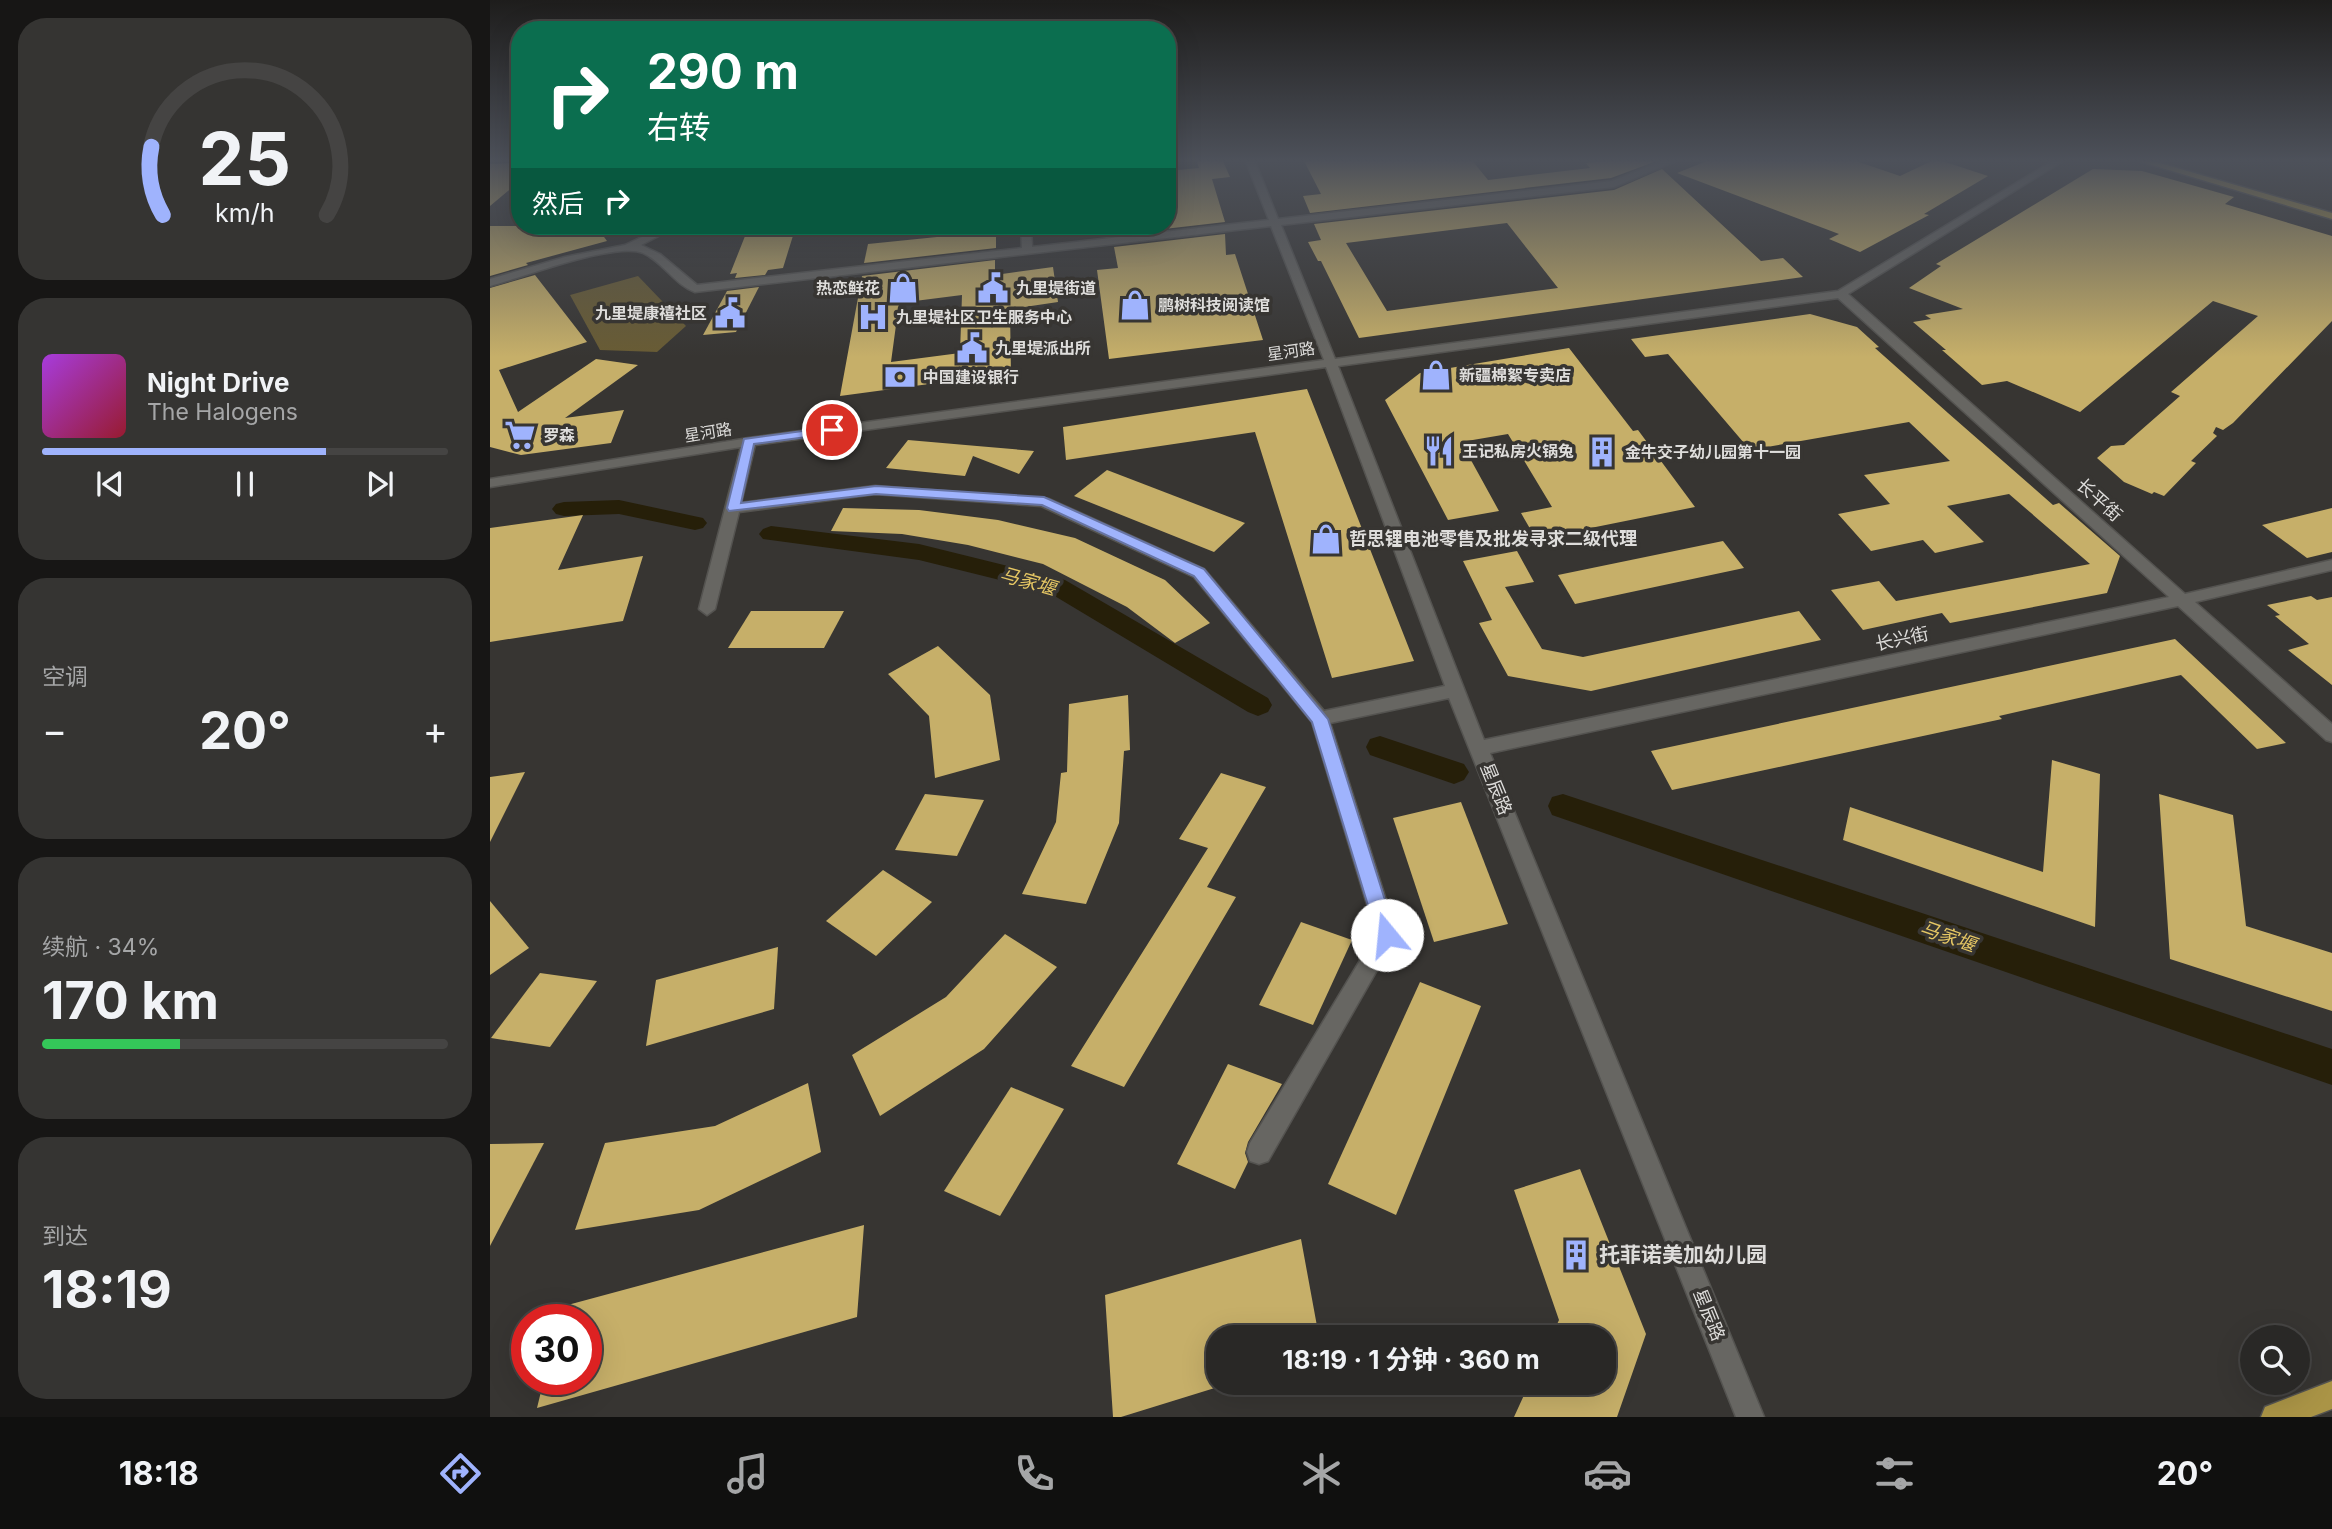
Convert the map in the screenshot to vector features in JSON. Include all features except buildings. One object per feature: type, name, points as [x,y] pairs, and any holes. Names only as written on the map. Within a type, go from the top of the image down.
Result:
[{"type":"main road","points":[[2275,1417],[2332,1395]]},
{"type":"street","points":[[628,247],[643,249],[695,289],[1274,225]]},
{"type":"street","name":"星辰路","points":[[1275,225],[1330,361],[1455,690],[1750,1417]]},
{"type":"street","name":"星河路","points":[[490,483],[749,442],[1841,293],[1953,225]]},
{"type":"street","points":[[490,283],[628,247],[654,235]]},
{"type":"street","points":[[1026,235],[1027,252]]},
{"type":"street","name":"长平街","points":[[1841,293],[2332,735]]},
{"type":"street","points":[[707,609],[749,442]]},
{"type":"street","points":[[734,508],[876,490],[1044,502],[1199,573],[1320,719],[1387,935],[1259,1152]]},
{"type":"street","name":"长兴街","points":[[1479,748],[2182,600],[2332,565]]},
{"type":"street","points":[[1320,719],[1455,690]]},
{"type":"shaded area","points":[[638,276],[686,326],[657,352],[600,350],[570,295]]},
{"type":"waterway","name":"马家堰","points":[[564,509],[619,507],[695,523]]},
{"type":"waterway","name":"马家堰","points":[[771,534],[919,552],[1056,586],[1258,705]]},
{"type":"waterway","name":"马家堰","points":[[1380,747],[1454,772]]},
{"type":"waterway","name":"马家堰","points":[[1563,806],[2332,1067]]},
{"type":"place","name":"热恋鲜花","points":[[903,288]]},
{"type":"place","name":"九里堤街道","points":[[993,288]]},
{"type":"place","name":"鹏树科技阅读馆","points":[[1135,305]]},
{"type":"place","name":"九里堤康禧社区","points":[[730,313]]},
{"type":"place","name":"九里堤社区卫生服务中心","points":[[873,317]]},
{"type":"place","name":"九里堤派出所","points":[[972,348]]},
{"type":"place","name":"新疆棉絮专卖店","points":[[1436,375]]},
{"type":"place","name":"中国建设银行","points":[[900,377]]},
{"type":"place","name":"罗森","points":[[520,435]]},
{"type":"place","name":"王记私房火锅兔","points":[[1439,451]]},
{"type":"place","name":"金牛交子幼儿园第十一园","points":[[1602,452]]},
{"type":"place","name":"哲思锂电池零售及批发寻求二级代理","points":[[1326,539]]},
{"type":"place","name":"托菲诺美加幼儿园","points":[[1576,1255]]},
{"type":"route","points":[[832,430],[749,442],[734,508],[876,490],[1044,502],[1199,573],[1320,719],[1387,935]]}]
